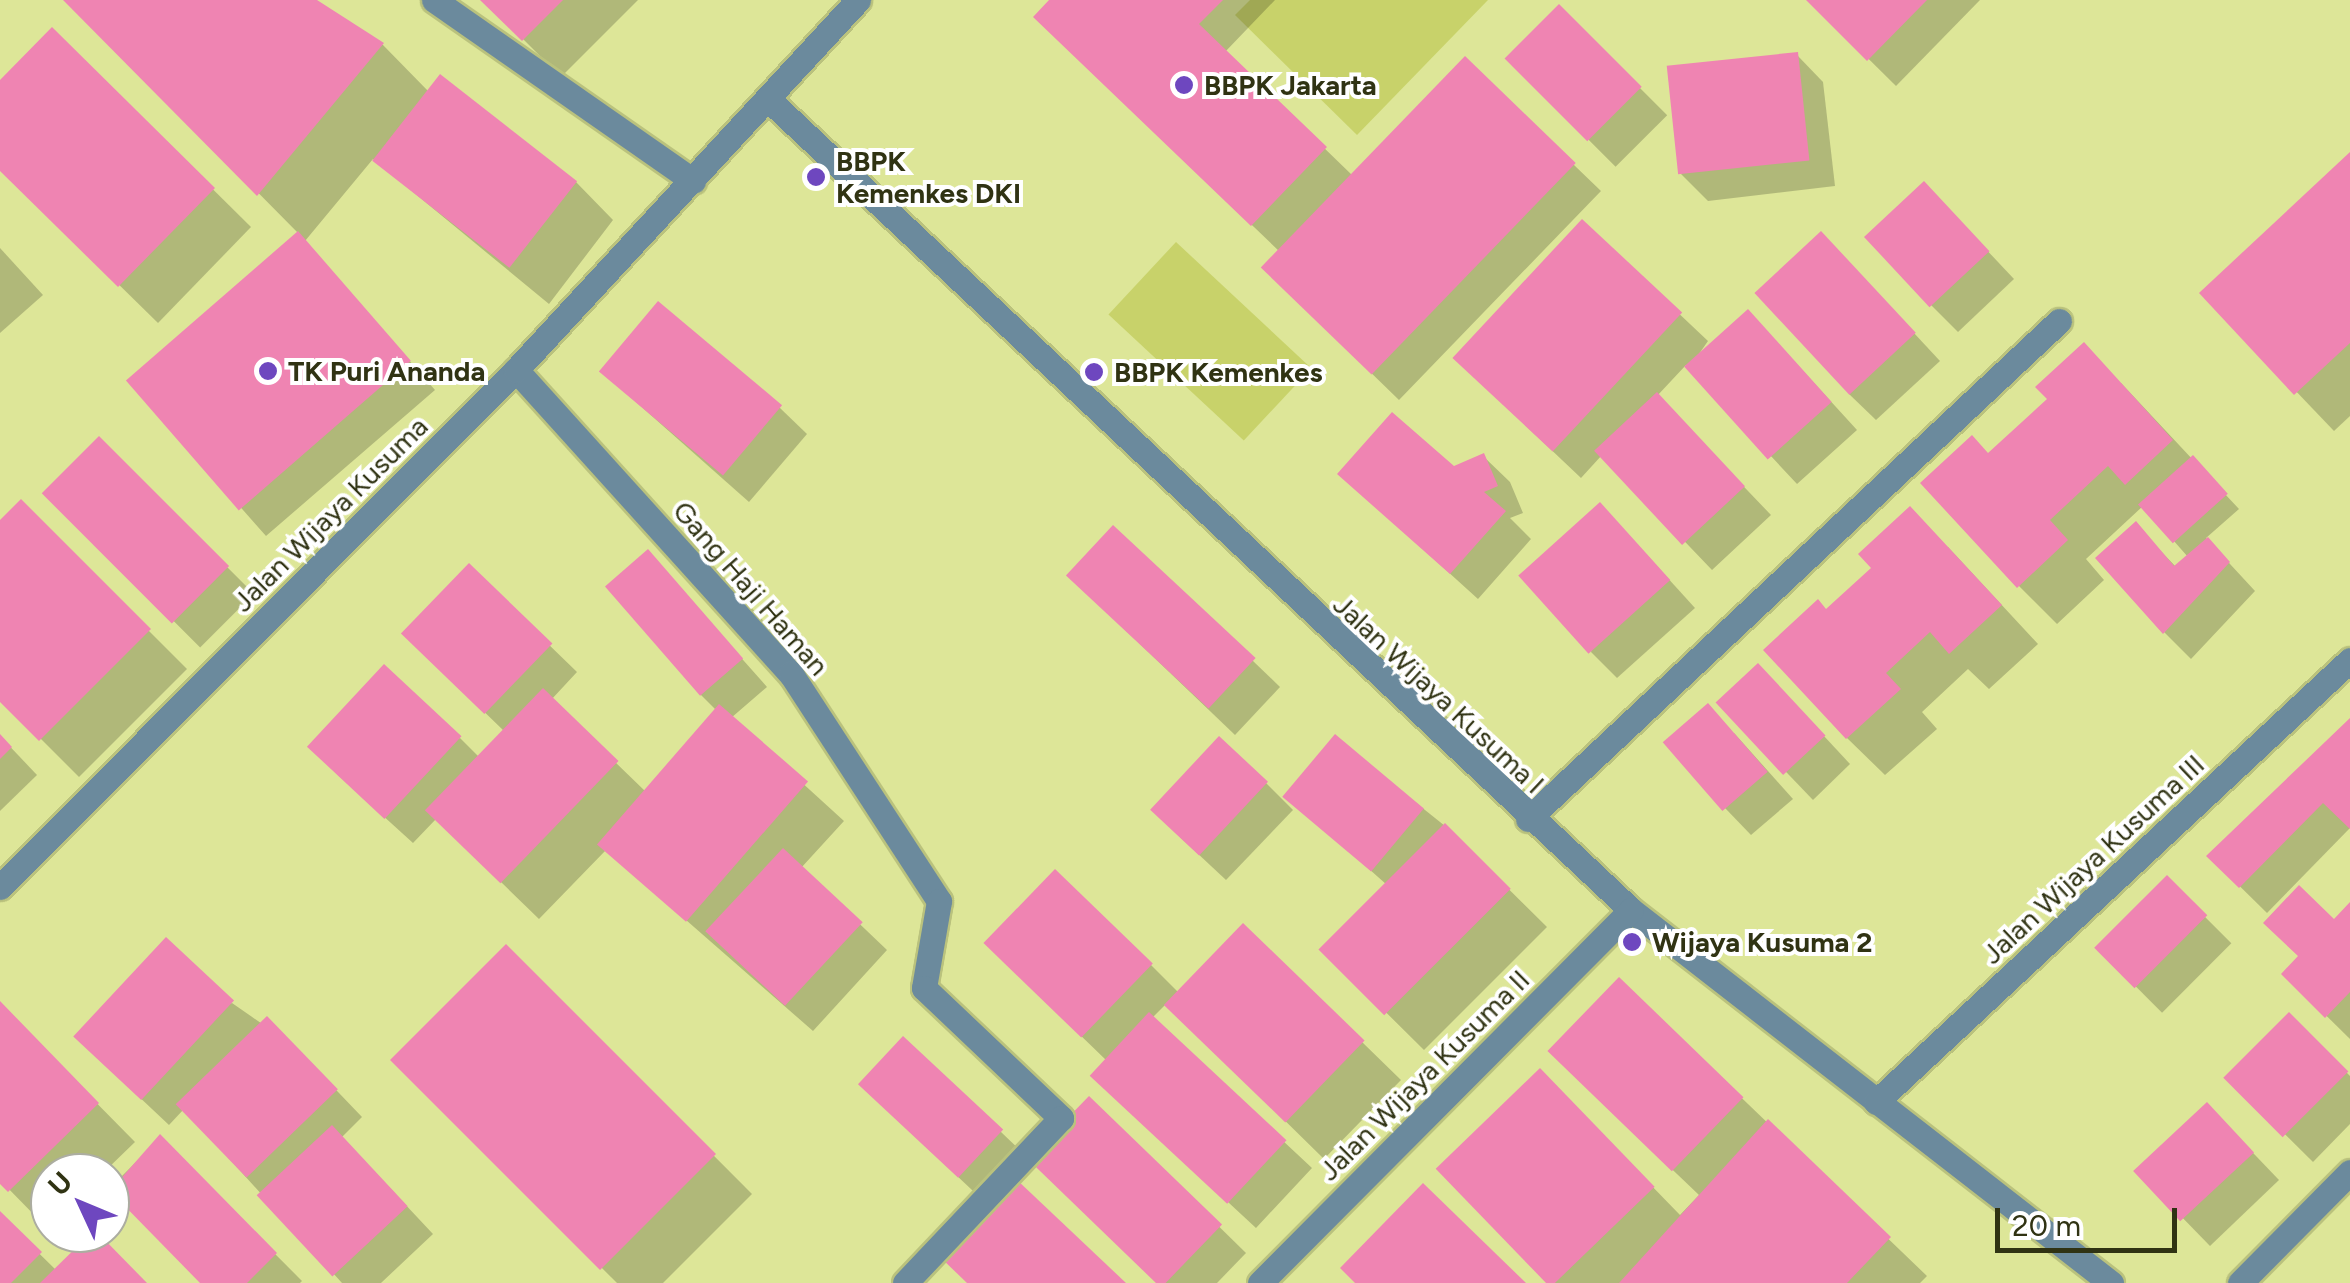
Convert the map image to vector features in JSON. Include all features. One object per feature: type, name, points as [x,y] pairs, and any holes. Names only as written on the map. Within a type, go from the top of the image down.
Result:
[{"type":"street","points":[[434,0],[693,181]]},
{"type":"street","name":"Jalan Wijaya Kusuma","points":[[0,886],[516,370],[858,0]]},
{"type":"street","name":"Jalan Wijaya Kusuma I","points":[[768,99],[1528,819],[1631,910],[2098,1279]]},
{"type":"street","points":[[1528,819],[2059,322]]},
{"type":"street","name":"Gang Haji Haman","points":[[516,370],[792,674],[939,900],[922,976],[924,988],[1061,1118],[905,1283]]},
{"type":"street","name":"Jalan Wijaya Kusuma III","points":[[1876,1102],[2350,660]]},
{"type":"street","name":"Jalan Wijaya Kusuma II","points":[[1260,1283],[1631,910]]},
{"type":"street","points":[[2240,1283],[2350,1172]]},
{"type":"green space","points":[[1250,0],[1488,0],[1357,135],[1235,15]]},
{"type":"green space","points":[[1176,242],[1311,368],[1244,441],[1108,314]]},
{"type":"building","points":[[63,0],[317,0],[384,43],[257,196]]},
{"type":"building","points":[[480,0],[563,0],[522,41]]},
{"type":"building","name":"BBPK Jakarta","points":[[1049,0],[1223,0],[1199,24],[1327,147],[1251,226],[1033,17]]},
{"type":"building","points":[[1806,0],[1927,0],[1867,61]]},
{"type":"building","points":[[1559,4],[1642,87],[1587,141],[1505,58]]},
{"type":"building","points":[[52,27],[215,188],[118,287],[0,171],[0,80]]},
{"type":"building","points":[[1798,52],[1809,160],[1678,174],[1667,66]]},
{"type":"building","points":[[1465,56],[1576,163],[1372,374],[1261,267]]},
{"type":"building","points":[[440,74],[577,181],[509,268],[372,161]]},
{"type":"building","points":[[2350,152],[2350,343],[2294,395],[2199,293]]},
{"type":"building","points":[[1924,181],[1989,251],[1930,307],[1864,237]]},
{"type":"building","points":[[1582,219],[1682,312],[1553,451],[1452,358]]},
{"type":"building","name":"TK Puri Ananda","points":[[298,231],[411,361],[239,510],[126,381]]},
{"type":"building","points":[[1821,231],[1916,333],[1849,395],[1754,293]]},
{"type":"building","points":[[658,301],[782,405],[723,476],[599,371]]},
{"type":"building","points":[[1748,309],[1832,402],[1768,459],[1684,367]]},
{"type":"building","points":[[2084,342],[2173,440],[2125,485],[2108,466],[2050,520],[2068,540],[2017,588],[1920,483],[1972,435],[1988,453],[2047,399],[2035,387]]},
{"type":"building","points":[[1657,392],[1745,486],[1682,545],[1594,451]]},
{"type":"building","points":[[1392,412],[1454,466],[1484,453],[1498,486],[1484,492],[1506,511],[1450,574],[1337,474]]},
{"type":"building","points":[[99,436],[229,566],[172,623],[42,493]]},
{"type":"building","points":[[2193,455],[2228,494],[2173,543],[2138,505]]},
{"type":"building","points":[[21,499],[151,629],[39,741],[0,702],[0,520]]},
{"type":"building","points":[[1600,502],[1670,580],[1589,654],[1518,576]]},
{"type":"building","points":[[1910,506],[2002,605],[1949,654],[1930,632],[1886,673],[1901,689],[1846,739],[1763,650],[1818,599],[1826,609],[1871,568],[1858,554]]},
{"type":"building","points":[[2136,521],[2174,566],[2208,537],[2230,562],[2163,634],[2095,558]]},
{"type":"building","points":[[1113,525],[1256,658],[1209,708],[1066,575]]},
{"type":"building","points":[[648,549],[743,658],[700,696],[605,586]]},
{"type":"building","points":[[469,563],[552,644],[484,714],[401,633]]},
{"type":"building","points":[[1758,663],[1826,735],[1783,775],[1716,703]]},
{"type":"building","points":[[384,664],[462,736],[384,819],[307,747]]},
{"type":"building","points":[[543,688],[619,761],[500,883],[425,810]]},
{"type":"building","points":[[1708,703],[1768,772],[1722,811],[1663,742]]},
{"type":"building","points":[[719,704],[808,781],[686,922],[597,844]]},
{"type":"building","points":[[2350,718],[2350,829],[2323,803],[2239,888],[2206,856]]},
{"type":"building","points":[[0,734],[12,747],[0,759]]},
{"type":"building","points":[[1335,734],[1424,809],[1371,871],[1282,797]]},
{"type":"building","points":[[1219,736],[1268,782],[1199,856],[1150,810]]},
{"type":"building","points":[[1445,823],[1511,889],[1384,1015],[1318,950]]},
{"type":"building","points":[[783,848],[863,922],[785,1006],[705,931]]},
{"type":"building","points":[[1055,869],[1153,963],[1081,1038],[983,943]]},
{"type":"building","points":[[2167,875],[2207,915],[2134,988],[2094,948]]},
{"type":"building","points":[[2299,885],[2334,919],[2350,902],[2350,992],[2325,1018],[2281,974],[2298,956],[2263,923]]},
{"type":"building","points":[[1243,923],[1365,1040],[1285,1122],[1164,1005]]},
{"type":"building","points":[[166,937],[234,1000],[141,1100],[73,1036]]},
{"type":"building","points":[[506,944],[716,1154],[600,1270],[390,1060]]},
{"type":"building","points":[[1619,977],[1743,1097],[1672,1171],[1547,1051]]},
{"type":"building","points":[[0,1001],[99,1103],[48,1153],[30,1153],[30,1170],[8,1192],[0,1184]]},
{"type":"building","points":[[1149,1012],[1286,1140],[1227,1204],[1090,1076]]},
{"type":"building","points":[[2289,1012],[2348,1071],[2283,1137],[2223,1078]]},
{"type":"building","points":[[267,1016],[338,1089],[246,1178],[176,1104]]},
{"type":"building","points":[[903,1036],[1003,1129],[958,1178],[858,1084]]},
{"type":"building","points":[[1540,1068],[1655,1187],[1555,1283],[1546,1283],[1436,1169]]},
{"type":"building","points":[[1089,1096],[1222,1225],[1166,1283],[1156,1283],[1028,1159]]},
{"type":"building","points":[[2207,1102],[2254,1152],[2180,1221],[2133,1171]]},
{"type":"building","points":[[1768,1119],[1891,1237],[1847,1283],[1619,1283]]},
{"type":"building","points":[[332,1125],[408,1206],[332,1276],[257,1195]]},
{"type":"building","points":[[160,1134],[277,1253],[247,1283],[200,1283],[130,1211],[130,1168]]},
{"type":"building","points":[[1014,1177],[1126,1283],[967,1283],[939,1256]]},
{"type":"building","points":[[1423,1183],[1526,1283],[1355,1283],[1340,1268]]},
{"type":"building","points":[[0,1211],[30,1240],[30,1253],[41,1253],[11,1283],[0,1283]]},
{"type":"building","points":[[71,1253],[118,1253],[147,1283],[40,1283]]},
{"type":"place","name":"BBPK Jakarta","points":[[1184,85]]},
{"type":"place","name":"BBPK Kemenkes DKI","points":[[816,177]]},
{"type":"place","name":"TK Puri Ananda","points":[[268,371]]},
{"type":"place","name":"BBPK Kemenkes","points":[[1094,372]]},
{"type":"place","name":"Wijaya Kusuma 2","points":[[1632,942]]}]
